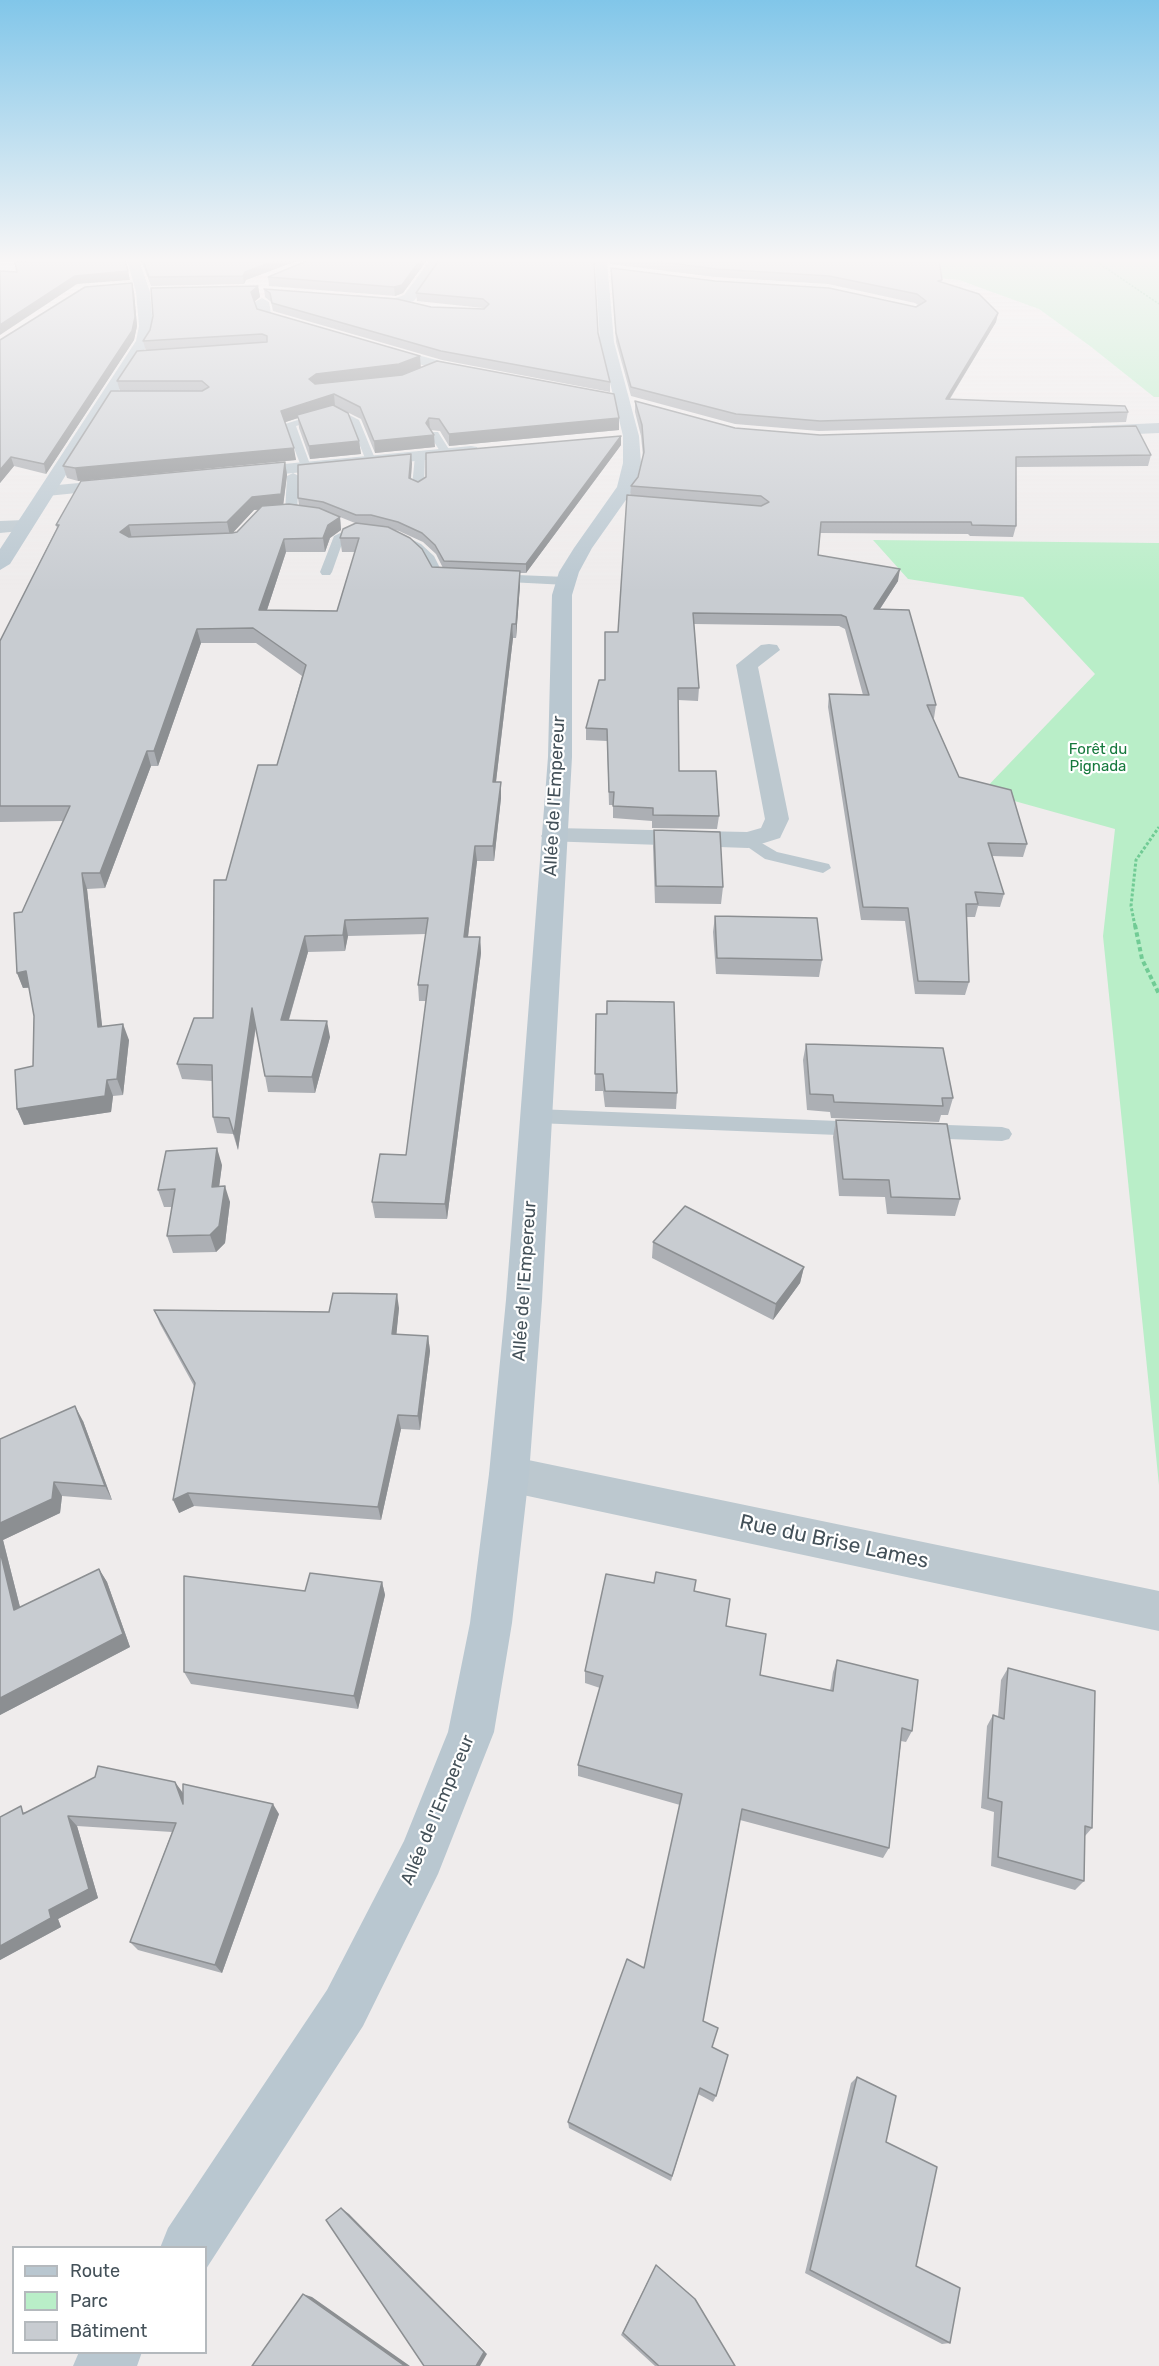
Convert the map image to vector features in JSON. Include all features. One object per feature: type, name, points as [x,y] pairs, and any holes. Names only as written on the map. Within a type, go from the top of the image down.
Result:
[{"type":"street","points":[[0,564],[130,370]]},
{"type":"street","points":[[459,370],[489,377]]},
{"type":"street","name":"Allée de l'Empereur","points":[[190,2246],[345,2008],[421,1857],[471,1732],[491,1623],[509,1474],[560,757],[562,595],[583,548],[622,501],[632,463],[624,437],[622,403],[614,370]]},
{"type":"street","points":[[1077,432],[1159,428]]},
{"type":"street","points":[[220,475],[300,472],[371,461],[492,449]]},
{"type":"street","points":[[47,491],[137,483]]},
{"type":"street","points":[[0,526],[24,526]]},
{"type":"street","points":[[554,836],[748,840],[771,833],[777,819],[747,665],[769,650]]},
{"type":"street","name":"Rue du Brise Lames","points":[[509,1474],[1159,1611]]},
{"type":"lane","points":[[423,374],[430,370]]},
{"type":"lane","points":[[291,513],[300,472],[290,424],[336,411],[355,422],[371,461]]},
{"type":"lane","points":[[434,434],[447,454]]},
{"type":"lane","points":[[418,486],[420,456]]},
{"type":"lane","points":[[326,572],[338,539],[350,528],[388,534],[417,547],[430,559],[438,576],[567,581]]},
{"type":"lane","points":[[748,840],[771,856],[823,868]]},
{"type":"lane","points":[[536,1116],[882,1130]]},
{"type":"lane","points":[[906,1131],[1002,1134]]},
{"type":"path","points":[[1159,827],[1136,860],[1131,906],[1142,959],[1159,994]]},
{"type":"green space","points":[[1121,370],[1159,370],[1159,397],[1154,397]]},
{"type":"green space","name":"Forêt du Pignada","points":[[873,540],[1159,543],[1159,1485],[1103,936],[1115,829],[982,792],[1095,674],[1023,597],[908,579]]},
{"type":"building","points":[[0,370],[106,370],[44,464],[11,457],[0,470]]},
{"type":"building","points":[[124,370],[346,370],[316,374],[309,379],[315,384],[402,375],[413,370],[487,370],[614,394],[619,418],[449,434],[439,419],[429,418],[426,423],[434,435],[374,441],[360,407],[334,394],[281,411],[294,448],[75,468],[63,466],[111,391],[202,391],[209,387],[202,381],[117,381]]},
{"type":"building","points":[[547,370],[607,370],[610,382]]},
{"type":"building","points":[[626,370],[963,370],[946,399],[1125,406],[1128,412],[820,421],[736,414],[631,387]]},
{"type":"building","points":[[635,401],[735,428],[820,435],[1136,426],[1151,455],[1016,457],[1016,526],[972,525],[971,522],[821,522],[818,555],[900,569],[874,609],[909,610],[936,705],[927,705],[959,777],[1011,790],[1027,844],[988,843],[1004,894],[975,892],[978,904],[966,904],[969,982],[918,981],[908,908],[863,907],[829,694],[869,695],[846,617],[841,615],[693,613],[699,688],[678,688],[679,771],[716,771],[719,816],[653,815],[653,808],[613,806],[614,792],[609,792],[607,729],[586,728],[599,680],[605,680],[605,632],[618,632],[627,495],[761,506],[769,502],[761,496],[631,486],[638,477],[644,452],[642,425]]},
{"type":"building","points":[[333,405],[348,413],[359,441],[309,446],[297,415]]},
{"type":"building","points":[[621,436],[526,564],[444,561],[435,545],[422,533],[398,522],[371,515],[356,515],[323,502],[298,498],[298,465],[411,454],[409,478],[418,482],[426,477],[426,453]]},
{"type":"building","points":[[285,462],[281,494],[252,497],[227,522],[129,525],[120,532],[129,537],[232,533],[237,532],[262,506],[289,504],[319,508],[340,517],[328,525],[323,538],[284,539],[259,610],[337,611],[359,538],[340,538],[343,529],[356,523],[388,527],[410,538],[422,549],[432,567],[520,571],[516,624],[512,624],[493,782],[501,782],[493,846],[475,846],[464,937],[480,937],[445,1204],[372,1202],[380,1154],[406,1155],[428,985],[418,985],[428,918],[345,920],[343,935],[305,936],[281,1020],[327,1021],[312,1077],[265,1076],[252,1008],[234,1134],[229,1118],[213,1117],[212,1065],[177,1064],[194,1018],[213,1018],[214,880],[226,880],[258,765],[277,765],[306,665],[253,628],[197,629],[154,751],[147,751],[100,873],[82,873],[98,1027],[123,1024],[117,1079],[107,1080],[105,1096],[17,1109],[15,1070],[33,1066],[34,1016],[26,971],[17,973],[14,913],[22,912],[70,806],[0,806],[0,641],[59,525],[56,525],[81,481]]},
{"type":"building","points":[[654,830],[720,832],[723,887],[656,886]]},
{"type":"building","points":[[715,916],[817,918],[822,960],[717,958]]},
{"type":"building","points":[[607,1001],[674,1002],[677,1093],[605,1091],[603,1074],[595,1074],[596,1014],[607,1014]]},
{"type":"building","points":[[806,1044],[943,1048],[953,1098],[942,1098],[943,1106],[834,1102],[833,1095],[810,1094]]},
{"type":"building","points":[[836,1120],[947,1124],[960,1199],[891,1197],[889,1180],[843,1179]]},
{"type":"building","points":[[217,1148],[212,1187],[225,1186],[219,1226],[210,1235],[167,1236],[175,1189],[158,1190],[166,1151]]},
{"type":"building","points":[[685,1206],[804,1267],[776,1304],[653,1242]]},
{"type":"building","points":[[333,1293],[397,1294],[392,1334],[428,1336],[418,1416],[398,1415],[378,1507],[188,1493],[173,1500],[195,1383],[154,1310],[329,1312]]},
{"type":"building","points":[[75,1406],[105,1486],[54,1482],[52,1499],[0,1523],[0,1439]]},
{"type":"building","points":[[0,1551],[14,1610],[99,1569],[123,1634],[0,1698]]},
{"type":"building","points":[[656,1572],[696,1580],[694,1591],[730,1599],[726,1626],[766,1634],[760,1675],[833,1691],[837,1660],[918,1680],[912,1731],[902,1728],[889,1848],[742,1809],[703,2021],[718,2028],[712,2047],[728,2055],[716,2096],[700,2088],[672,2176],[568,2122],[627,1959],[644,1968],[682,1794],[578,1765],[603,1676],[585,1671],[606,1574],[654,1583]]},
{"type":"building","points":[[310,1573],[382,1582],[354,1696],[184,1672],[184,1576],[305,1591]]},
{"type":"building","points":[[1008,1668],[1095,1691],[1092,1828],[1085,1826],[1084,1881],[998,1857],[1002,1802],[988,1798],[993,1715],[1004,1719]]},
{"type":"building","points":[[98,1766],[175,1782],[183,1804],[183,1784],[273,1804],[215,1965],[130,1942],[176,1823],[68,1816],[89,1889],[49,1910],[51,1918],[0,1946],[0,1817],[21,1806],[23,1814],[95,1777]]},
{"type":"building","points":[[857,2077],[896,2096],[886,2142],[937,2167],[916,2266],[960,2288],[950,2343],[810,2270]]},
{"type":"building","points":[[341,2208],[484,2352],[476,2366],[424,2366],[326,2220]]},
{"type":"building","points":[[656,2265],[695,2299],[735,2366],[659,2366],[623,2333]]},
{"type":"building","points":[[303,2294],[405,2366],[252,2366]]}]
